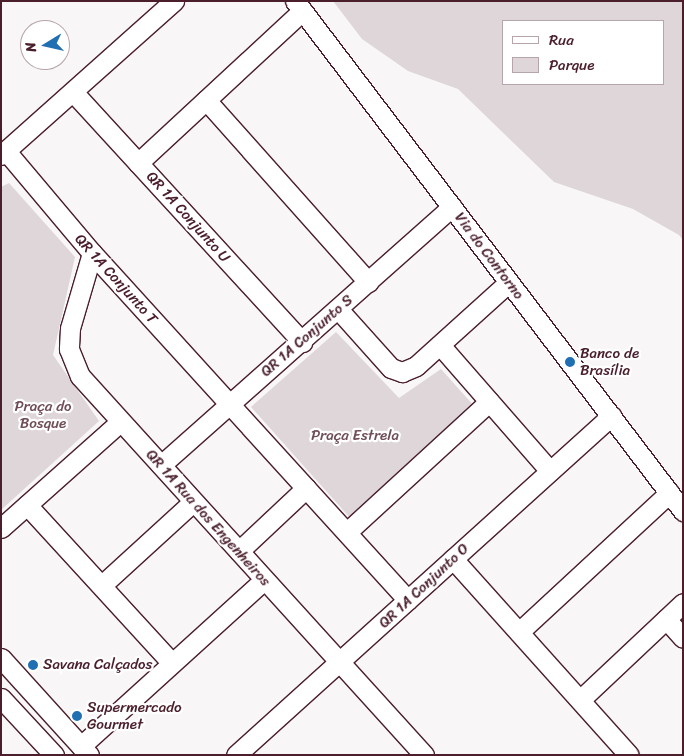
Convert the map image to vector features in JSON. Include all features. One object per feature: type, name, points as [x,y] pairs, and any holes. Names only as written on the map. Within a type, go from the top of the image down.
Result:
[{"type":"street","points":[[3,153],[74,93],[174,1]]},
{"type":"street","points":[[138,163],[206,100],[298,6]]},
{"type":"street","name":"Via do Contorno","points":[[298,6],[683,511]]},
{"type":"street","name":"QR 1A Conjunto U","points":[[74,93],[302,342]]},
{"type":"street","points":[[206,100],[368,282]]},
{"type":"street","name":"QR 1A Conjunto T","points":[[3,153],[408,600]]},
{"type":"street","name":"QR 1A Conjunto S","points":[[162,465],[452,207]]},
{"type":"street","name":"QR 1A Rua dos Engenheiros","points":[[92,253],[72,320],[69,349],[80,376],[424,755]]},
{"type":"street","points":[[338,309],[398,371],[416,366],[509,282]]},
{"type":"street","points":[[440,345],[550,471]]},
{"type":"street","points":[[347,532],[489,402]]},
{"type":"street","name":"QR 1A Conjunto O","points":[[246,752],[408,600],[611,416]]},
{"type":"street","points":[[1,528],[120,422]]},
{"type":"street","points":[[239,551],[306,488]]},
{"type":"street","points":[[519,632],[669,493]]},
{"type":"street","points":[[102,585],[194,502]]},
{"type":"street","points":[[27,504],[172,663]]},
{"type":"street","points":[[453,559],[629,755]]},
{"type":"street","points":[[1,658],[85,750],[172,663],[264,580]]},
{"type":"street","points":[[580,700],[683,603]]},
{"type":"street","points":[[666,619],[683,638]]},
{"type":"street","points":[[1,698],[54,755]]},
{"type":"green space","points":[[333,1],[683,1],[683,240],[679,235],[633,209],[554,182],[458,89],[408,71],[362,39]]},
{"type":"green space","name":"Praça do Bosque","points":[[9,183],[75,257],[53,355],[99,421],[1,510],[1,187]]},
{"type":"green space","name":"Praça Estrela","points":[[336,332],[399,398],[441,369],[474,406],[352,520],[251,407]]},
{"type":"place","name":"Banco de Brasília","points":[[570,362]]},
{"type":"place","name":"Savana Calçados","points":[[33,665]]},
{"type":"place","name":"Supermercado Gourmet","points":[[77,716]]}]
